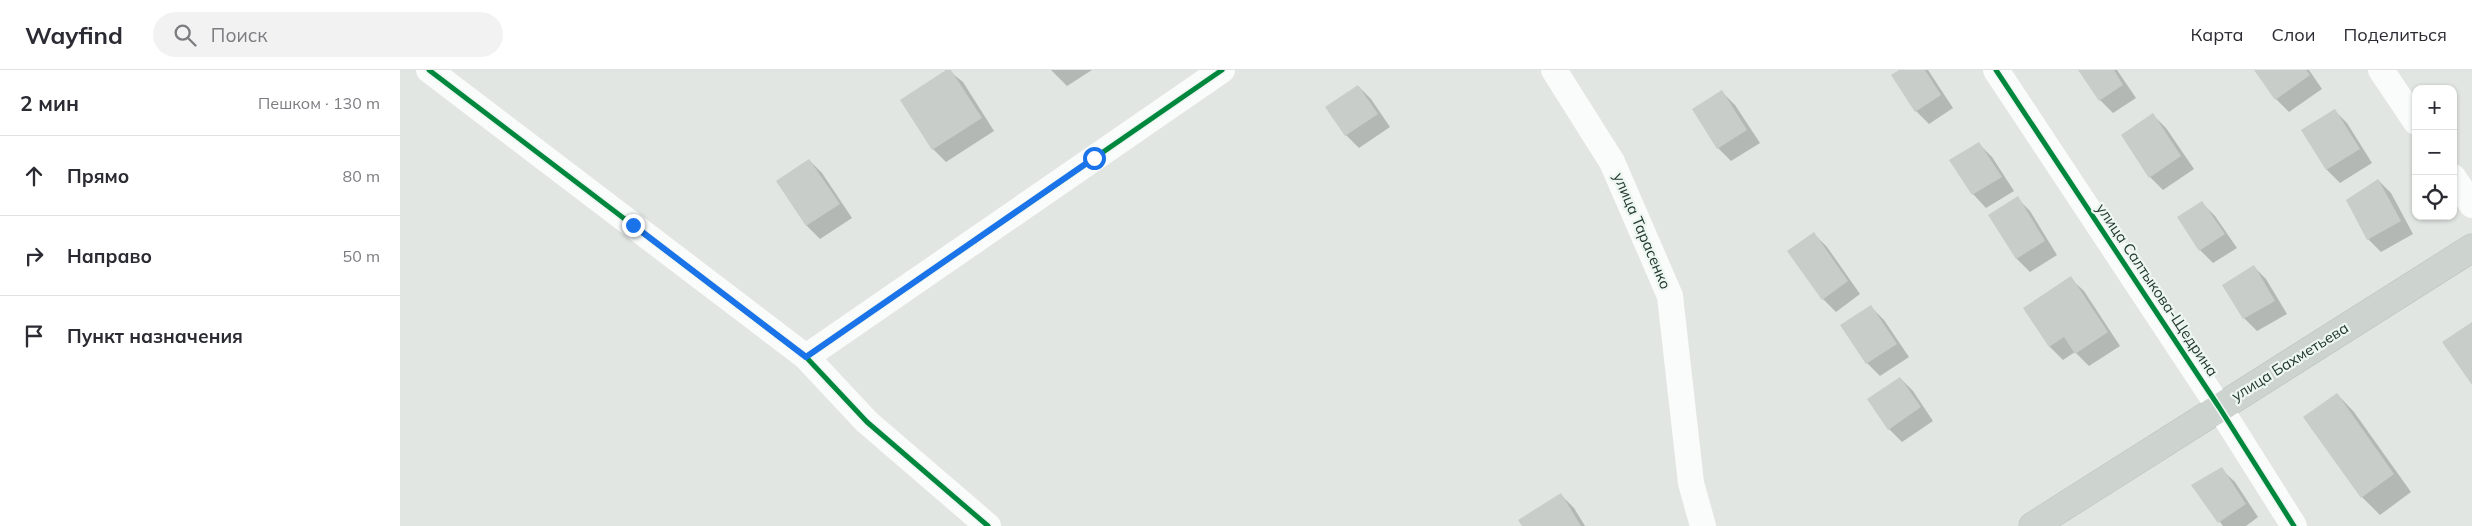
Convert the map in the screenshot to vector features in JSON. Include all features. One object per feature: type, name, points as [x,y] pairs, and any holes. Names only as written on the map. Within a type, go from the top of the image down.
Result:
[{"type":"main road","name":"улица Бахметьева","points":[[2033,526],[2472,248]]},
{"type":"street","points":[[429,70],[806,357],[867,422],[988,526]]},
{"type":"street","points":[[806,357],[1222,70]]},
{"type":"street","name":"улица Тарасенко","points":[[1554,70],[1612,162],[1670,296],[1691,483],[1703,526]]},
{"type":"street","name":"улица Салтыкова-Щедрина","points":[[1996,70],[2219,407],[2294,526]]},
{"type":"street","points":[[2381,70],[2412,116]]},
{"type":"street","points":[[2457,184],[2472,205]]},
{"type":"building","points":[[946,70],[951,70],[982,118],[932,150],[900,100]]},
{"type":"building","points":[[1899,70],[1925,70],[1941,95],[1915,112],[1891,75]]},
{"type":"building","points":[[2078,70],[2114,70],[2123,85],[2099,101]]},
{"type":"building","points":[[2254,70],[2306,70],[2310,75],[2275,100]]},
{"type":"building","points":[[1358,85],[1378,114],[1345,136],[1325,107]]},
{"type":"building","points":[[1722,90],[1747,130],[1717,149],[1692,109]]},
{"type":"building","points":[[2335,109],[2360,149],[2326,170],[2301,130]]},
{"type":"building","points":[[2153,113],[2181,156],[2149,178],[2121,135]]},
{"type":"building","points":[[1979,142],[2002,177],[1972,195],[1949,160]]},
{"type":"building","points":[[809,159],[840,204],[806,226],[776,181]]},
{"type":"building","points":[[2378,179],[2401,221],[2367,240],[2346,200]]},
{"type":"building","points":[[2018,196],[2045,241],[2016,259],[1988,215]]},
{"type":"building","points":[[2202,201],[2225,234],[2199,251],[2177,217]]},
{"type":"building","points":[[1814,232],[1848,281],[1822,300],[1787,251]]},
{"type":"building","points":[[2254,265],[2275,301],[2243,319],[2222,285]]},
{"type":"building","points":[[2071,276],[2108,332],[2075,354],[2064,337],[2049,347],[2023,308]]},
{"type":"building","points":[[1871,305],[1897,344],[1866,364],[1840,325]]},
{"type":"building","points":[[2472,322],[2472,385],[2442,342]]},
{"type":"building","points":[[1900,377],[1921,407],[1888,430],[1867,399]]},
{"type":"building","points":[[2337,393],[2394,474],[2361,498],[2303,417]]},
{"type":"building","points":[[2222,467],[2246,504],[2218,523],[2191,485]]},
{"type":"building","points":[[1561,493],[1581,526],[1522,526],[1518,520]]},
{"type":"cycle path","points":[[429,70],[806,357],[867,422],[988,526]]},
{"type":"cycle path","points":[[806,357],[1222,70]]},
{"type":"cycle path","points":[[1996,70],[2219,407],[2294,526]]},
{"type":"route","points":[[633,225],[806,357],[1094,158]]}]
